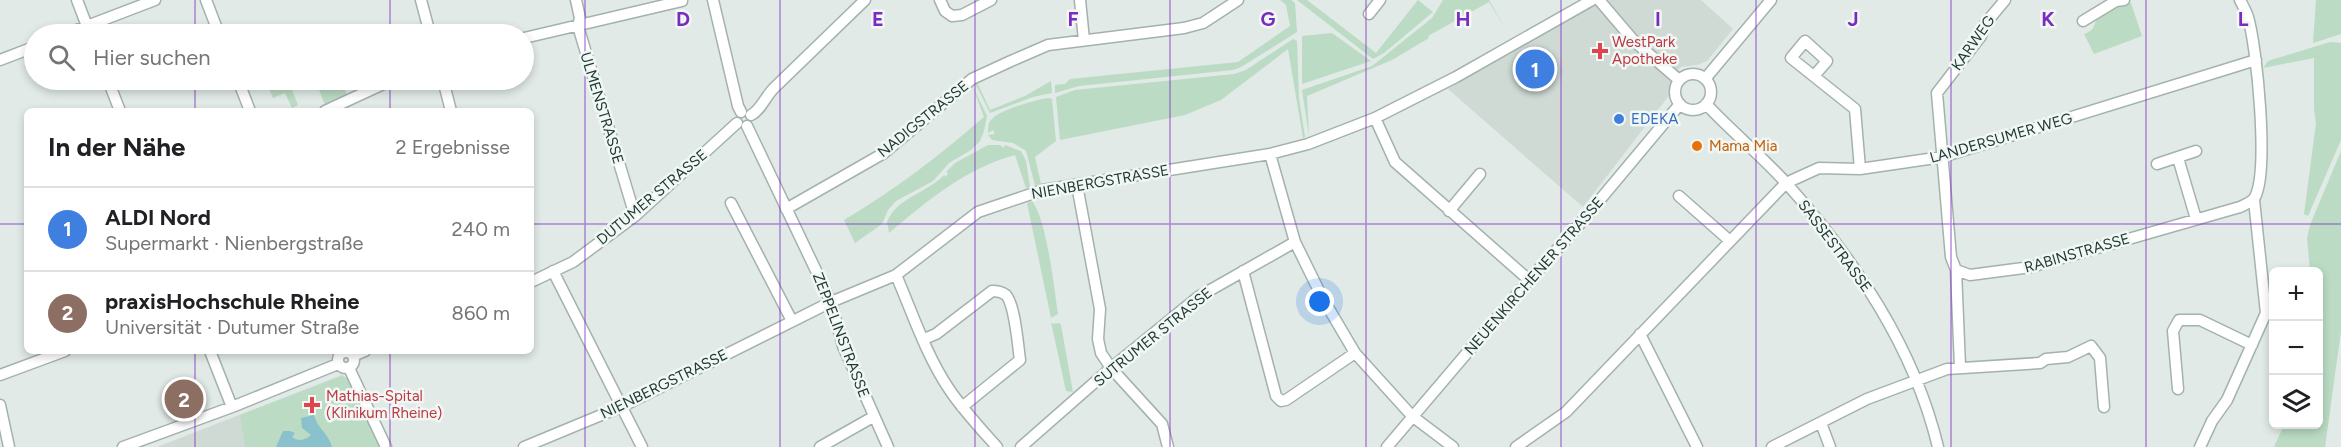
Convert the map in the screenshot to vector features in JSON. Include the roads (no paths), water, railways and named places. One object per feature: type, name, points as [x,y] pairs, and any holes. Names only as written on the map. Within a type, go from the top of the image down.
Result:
[{"type":"street","points":[[77,0],[87,24]]},
{"type":"street","points":[[102,24],[155,0]]},
{"type":"street","points":[[206,0],[215,24]]},
{"type":"street","points":[[421,0],[427,24]]},
{"type":"street","name":"ULMENSTRASSE","points":[[576,0],[580,18],[578,26],[635,216]]},
{"type":"street","name":"ZEPPELINSTRASSE","points":[[713,0],[738,106],[831,302],[843,346],[888,447]]},
{"type":"street","name":"DUTUMER STRASSE","points":[[534,281],[573,262],[635,216],[744,119],[758,112],[767,95],[865,0]]},
{"type":"street","points":[[940,0],[945,11],[952,16],[962,15],[991,0]]},
{"type":"street","points":[[1080,0],[1084,40]]},
{"type":"street","name":"NADIGSTRASSE","points":[[786,209],[884,153],[972,79],[1048,45],[1184,28],[1203,23],[1238,0]]},
{"type":"street","points":[[1370,14],[1380,0]]},
{"type":"street","name":"NIENBERGSTRASSE","points":[[524,447],[622,406],[831,302],[896,275],[978,212],[1043,190],[1270,154],[1308,144],[1375,118],[1456,77],[1592,0]]},
{"type":"street","points":[[1599,0],[1634,41],[1679,80]]},
{"type":"street","points":[[1706,79],[1771,0]]},
{"type":"street","name":"KARWEG","points":[[1942,157],[1937,93],[1981,36],[1985,24],[2005,0]]},
{"type":"street","points":[[2083,21],[2116,1],[2124,0]]},
{"type":"street","points":[[2200,447],[2212,421],[2226,400],[2266,313],[2254,200],[2258,189],[2262,141],[2256,60],[2248,17],[2240,0]]},
{"type":"street","points":[[534,36],[682,1]]},
{"type":"street","points":[[0,60],[24,51]]},
{"type":"street","name":"LANDERSUMER WEG","points":[[1516,447],[1566,412],[1786,183],[1819,168],[1860,169],[1942,157],[2256,60]]},
{"type":"street","points":[[1692,74],[1706,79],[1711,91],[1706,104],[1693,109],[1680,104],[1675,93],[1679,80],[1692,74]]},
{"type":"street","points":[[1814,76],[1855,109],[1860,169]]},
{"type":"street","points":[[112,90],[119,108]]},
{"type":"street","points":[[242,90],[249,108]]},
{"type":"street","points":[[331,108],[370,90]]},
{"type":"street","points":[[446,90],[450,108]]},
{"type":"street","name":"NEUENKIRCHENER STRASSE","points":[[1387,447],[1529,280],[1580,224],[1680,104]]},
{"type":"street","name":"SASSESTRASSE","points":[[1706,104],[1786,183],[1828,231],[1858,272],[1884,313],[1917,379],[1938,447]]},
{"type":"street","points":[[1375,118],[1395,162],[1529,280]]},
{"type":"street","points":[[2157,164],[2196,151]]},
{"type":"street","points":[[1270,154],[1295,242],[1322,297],[1355,353],[1412,416],[1453,447]]},
{"type":"street","points":[[1942,157],[1951,257],[1956,270],[1960,367]]},
{"type":"street","points":[[2178,158],[2196,219]]},
{"type":"street","points":[[1449,210],[1480,174]]},
{"type":"street","points":[[1077,185],[1100,309],[1098,339],[1101,353],[1111,368],[1162,424],[1168,447]]},
{"type":"street","points":[[1679,196],[1730,241]]},
{"type":"street","name":"RABINSTRASSE","points":[[1956,270],[1970,275],[2031,267],[2240,207],[2254,200]]},
{"type":"street","points":[[731,203],[792,321]]},
{"type":"street","name":"SUTRUMER STRASSE","points":[[1021,447],[1111,368],[1198,297],[1295,242]]},
{"type":"street","points":[[1243,271],[1276,396],[1281,401],[1286,400],[1355,353]]},
{"type":"street","points":[[553,272],[642,447]]},
{"type":"street","points":[[896,275],[948,387],[962,407],[997,447]]},
{"type":"street","points":[[924,339],[936,334],[992,291],[999,291],[1006,296],[1011,305],[1020,360],[962,407]]},
{"type":"street","points":[[2178,389],[2173,331],[2179,320],[2200,320],[2252,345]]},
{"type":"street","points":[[1640,334],[1697,447]]},
{"type":"street","points":[[1772,447],[1867,399],[1947,369],[2040,363],[2046,359],[2068,357],[2091,346],[2100,358],[2104,407]]},
{"type":"street","points":[[0,375],[57,354]]},
{"type":"street","points":[[211,354],[232,407]]},
{"type":"street","points":[[123,447],[353,363],[347,354]]},
{"type":"street","points":[[343,366],[386,447]]},
{"type":"street","points":[[0,405],[9,447]]},
{"type":"street","points":[[820,447],[873,417]]},
{"type":"street","points":[[1821,423],[1830,447]]},
{"type":"water","points":[[314,415],[332,447],[276,447],[283,431],[295,433],[292,437],[297,440],[309,437],[311,435],[302,428],[301,418]]},
{"type":"place","name":"WestPark Apotheke","points":[[1600,51]]},
{"type":"place","name":"ALDI Nord","points":[[1535,69]]},
{"type":"place","name":"EDEKA","points":[[1619,119]]},
{"type":"place","name":"Mama Mia","points":[[1697,146]]},
{"type":"place","name":"praxisHochschule Rheine","points":[[184,399]]},
{"type":"place","name":"Mathias-Spital (Klinikum Rheine)","points":[[312,405]]}]
